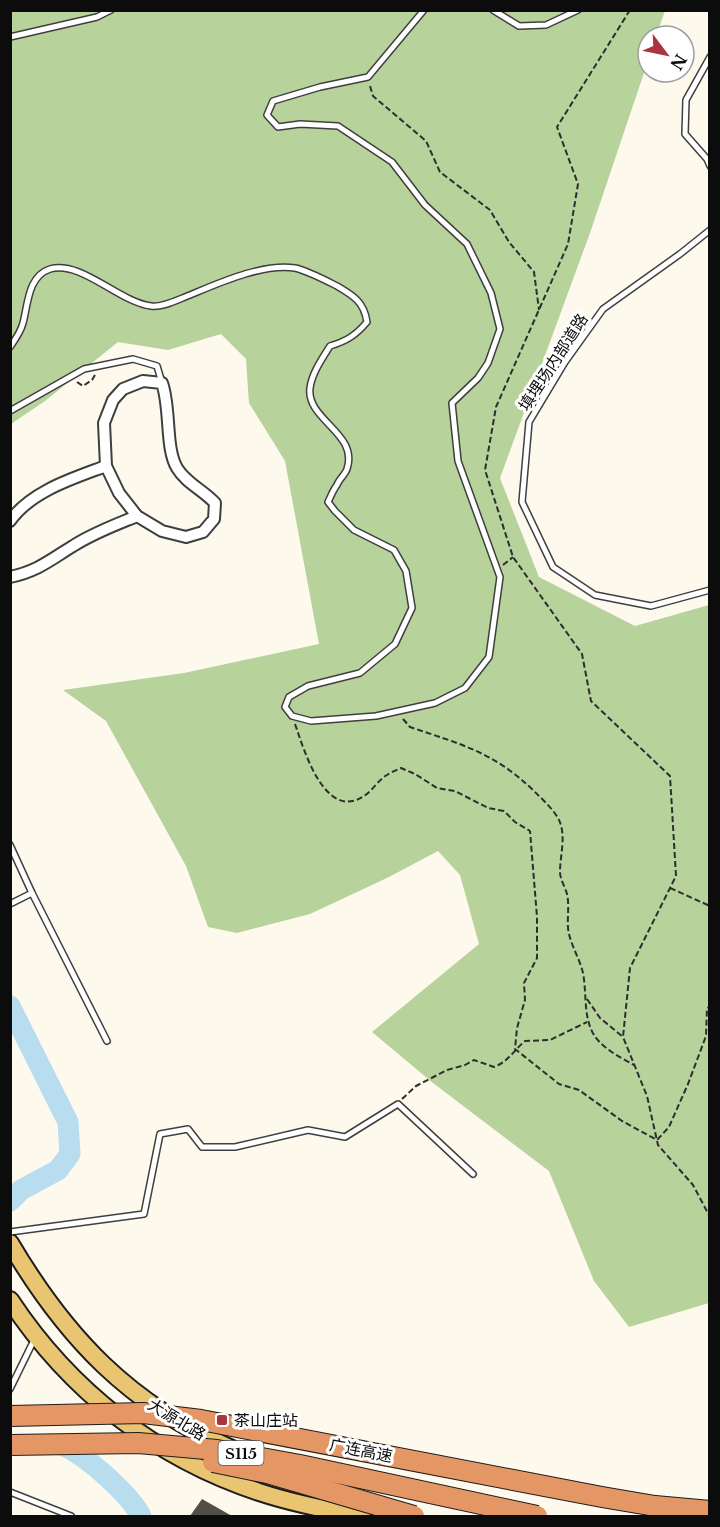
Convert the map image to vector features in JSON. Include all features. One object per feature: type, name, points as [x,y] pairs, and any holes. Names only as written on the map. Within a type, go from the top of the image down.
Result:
[{"type":"highway","name":"广连高速","points":[[10,1416],[143,1413],[201,1420],[602,1497],[655,1506],[710,1511]]},
{"type":"highway","points":[[10,1427],[164,1424],[272,1442],[497,1486],[608,1497],[710,1499]]},
{"type":"highway","name":"广连高速","points":[[10,1446],[127,1443],[217,1450],[300,1465],[537,1516]]},
{"type":"highway","points":[[10,1446],[152,1451],[267,1473],[414,1516]]},
{"type":"main road","name":"大源北路","points":[[10,1243],[38,1287],[84,1347],[136,1394],[198,1433],[242,1454],[300,1472],[378,1488],[552,1516]]},
{"type":"main road","name":"大源北路","points":[[10,1300],[66,1371],[93,1398],[126,1424],[170,1453],[202,1470],[250,1489],[332,1514],[362,1516]]},
{"type":"street","points":[[143,381],[162,383],[169,410],[171,446],[176,467],[190,483],[208,495],[215,503],[214,519],[203,532],[186,537],[162,531],[137,516],[119,493],[106,466],[104,423],[113,400],[123,389],[143,381]]},
{"type":"street","points":[[10,521],[34,498],[106,466]]},
{"type":"street","points":[[10,577],[28,573],[82,541],[137,516]]},
{"type":"lane","points":[[10,37],[97,17],[111,10]]},
{"type":"lane","points":[[10,347],[22,326],[30,292],[36,278],[51,269],[72,269],[121,295],[152,306],[178,300],[223,281],[266,269],[295,268],[352,295],[365,309],[367,322],[356,335],[345,342],[330,346],[318,364],[309,390],[321,418],[337,431],[348,452],[347,470],[328,501],[354,530],[394,550],[406,571],[412,608],[395,644],[360,673],[308,686],[289,697],[285,707],[292,716],[312,721],[376,716],[435,703],[465,688],[489,657],[500,577],[458,461],[452,404],[478,378],[488,363],[500,329],[491,293],[467,244],[425,205],[392,162],[338,126],[300,124],[278,127],[267,115],[273,101],[320,87],[368,77],[424,10]]},
{"type":"lane","points":[[493,10],[519,26],[546,25],[578,10]]},
{"type":"lane","points":[[710,57],[686,100],[685,134],[707,159],[710,166]]},
{"type":"lane","name":"填埋场内部道路","points":[[710,230],[603,309],[565,362],[529,422],[522,502],[553,567],[596,595],[651,606],[710,590]]},
{"type":"lane","points":[[10,411],[84,369],[133,359],[157,366],[162,383]]},
{"type":"lane","points":[[10,845],[107,1041]]},
{"type":"lane","points":[[10,904],[32,893]]},
{"type":"lane","points":[[10,1232],[144,1214],[160,1134],[188,1129],[202,1147],[235,1147],[308,1130],[345,1137],[398,1104],[473,1174]]},
{"type":"lane","points":[[10,1389],[36,1335]]},
{"type":"lane","points":[[10,1492],[71,1516]]},
{"type":"path","points":[[630,10],[557,127],[578,184],[568,244],[496,407],[485,470],[513,557],[582,654],[591,701],[670,776],[676,876],[630,968],[623,1037],[647,1096],[657,1145],[693,1185],[710,1217]]},
{"type":"path","points":[[368,77],[373,96],[426,141],[440,172],[490,210],[509,242],[534,272],[539,310]]},
{"type":"path","points":[[69,378],[82,386],[92,380],[99,366]]},
{"type":"path","points":[[396,712],[410,727],[474,749],[498,761],[544,801],[559,820],[563,843],[560,874],[567,894],[570,913],[568,932],[582,971],[587,999],[587,1022],[596,1038],[619,1057],[634,1065]]},
{"type":"path","points":[[292,716],[313,772],[329,795],[346,802],[364,797],[385,776],[401,768],[437,788],[455,790],[488,808],[504,811],[515,822],[530,831],[537,917],[537,958],[524,983],[525,1000],[517,1028],[515,1049]]},
{"type":"path","points":[[670,888],[710,906]]},
{"type":"path","points":[[587,999],[600,1018],[623,1037]]},
{"type":"path","points":[[657,1140],[669,1127],[688,1084],[706,1036],[707,1008],[710,1007]]},
{"type":"path","points":[[398,1104],[416,1086],[447,1070],[474,1060],[494,1067],[505,1063],[515,1049],[525,1041],[550,1040],[587,1022]]},
{"type":"path","points":[[515,1049],[559,1084],[579,1090],[622,1121],[657,1140]]},
{"type":"green space","points":[[11,11],[665,11],[660,24],[636,24],[636,84],[640,84],[590,233],[500,478],[539,577],[635,626],[709,605],[709,1303],[629,1327],[594,1281],[549,1171],[433,1083],[372,1032],[479,944],[460,875],[438,851],[310,914],[237,933],[208,927],[186,866],[106,721],[63,690],[184,673],[319,644],[285,461],[249,403],[246,359],[221,334],[168,350],[118,342],[45,401],[11,424]]},
{"type":"building","points":[[202,1499],[232,1516],[190,1516]]},
{"type":"waterway","points":[[10,1006],[68,1122],[70,1154],[58,1170],[21,1190],[10,1201]]},
{"type":"waterway","points":[[50,1444],[64,1446],[96,1467],[118,1487],[141,1516]]},
{"type":"place","name":"茶山庄站","points":[[222,1420]]}]
